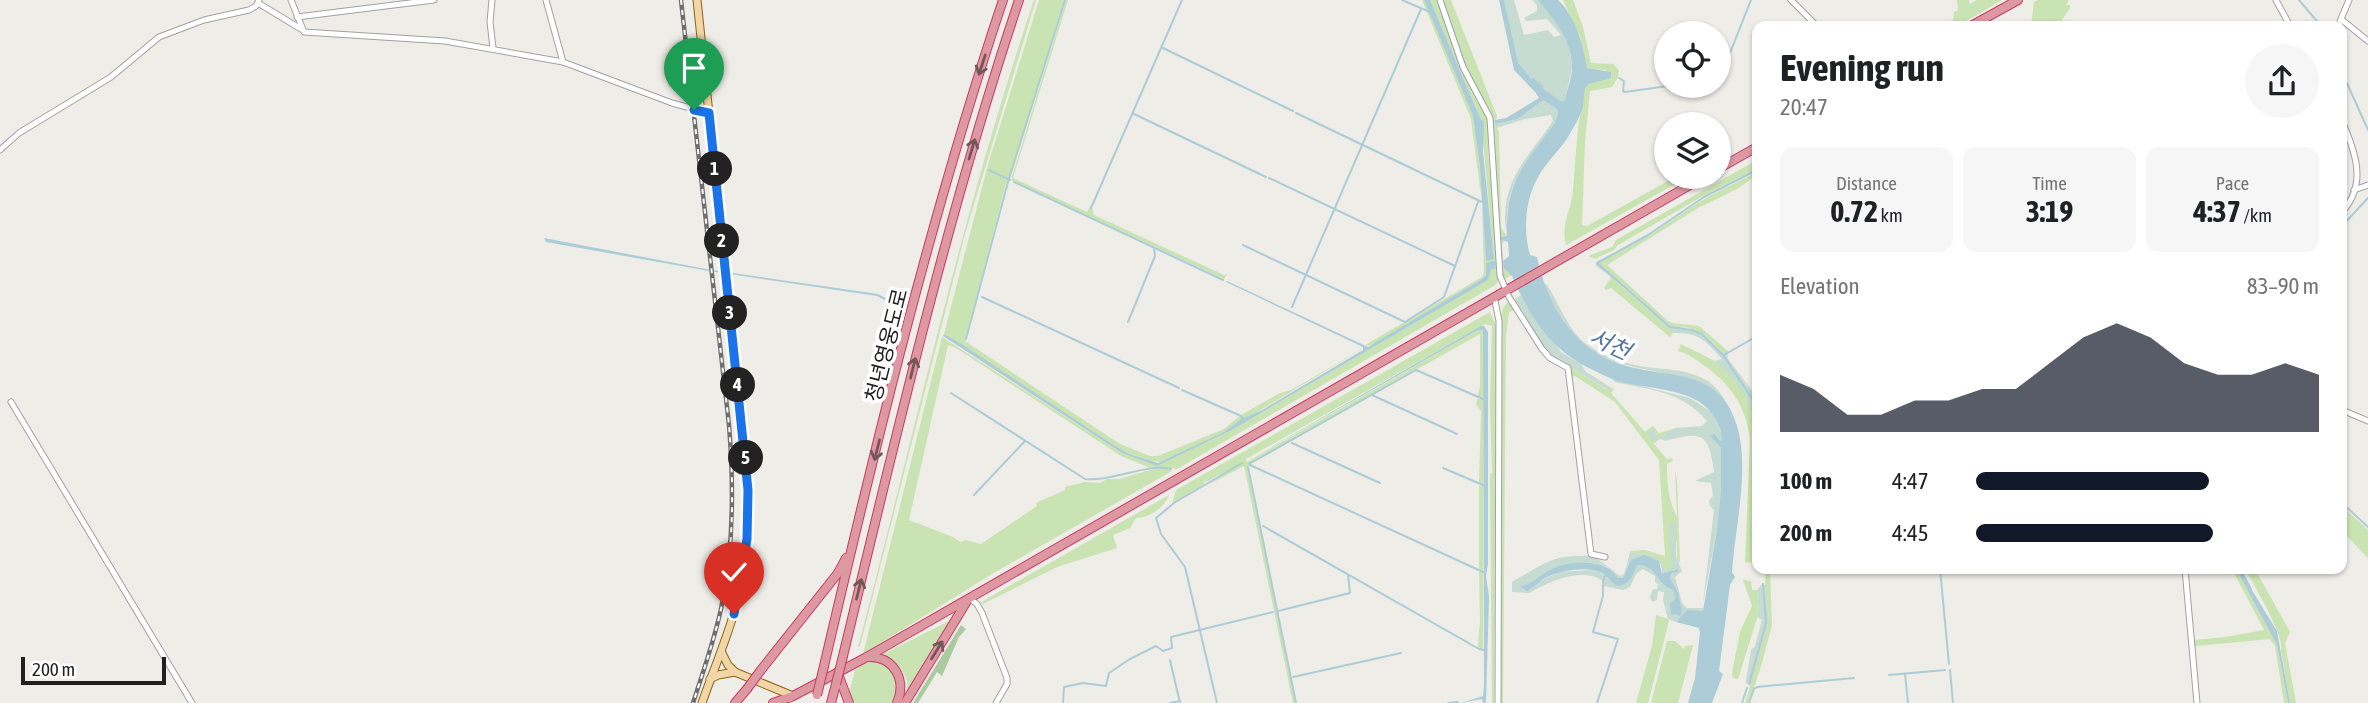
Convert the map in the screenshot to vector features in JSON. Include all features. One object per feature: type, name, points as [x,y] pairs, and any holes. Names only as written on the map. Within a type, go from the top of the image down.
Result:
[{"type":"highway","name":"청년영웅도로","points":[[816,699],[852,546],[948,177],[1003,0]]},
{"type":"highway","name":"청년영웅도로","points":[[831,703],[936,279],[970,155],[1019,0]]},
{"type":"highway","points":[[1980,21],[2018,0]]},
{"type":"highway","points":[[1731,162],[1752,150]]},
{"type":"highway","points":[[773,703],[793,696],[969,598],[1683,189]]},
{"type":"highway","points":[[735,703],[838,573],[852,546]]},
{"type":"highway","points":[[905,703],[969,598]]},
{"type":"highway","points":[[864,657],[880,658],[897,671],[901,683],[897,703]]},
{"type":"highway","points":[[838,680],[849,703]]},
{"type":"main road","points":[[697,0],[745,455],[748,512],[747,539],[739,590],[722,652],[702,703]]},
{"type":"main road","points":[[722,652],[723,658],[735,672]]},
{"type":"main road","points":[[710,679],[725,672],[735,672],[793,696],[785,703]]},
{"type":"street","points":[[291,0],[301,29]]},
{"type":"street","points":[[297,17],[434,0]]},
{"type":"street","points":[[492,0],[490,22],[493,48]]},
{"type":"street","points":[[546,0],[563,62]]},
{"type":"street","points":[[1440,0],[1463,67],[1490,118],[1500,276],[1509,297],[1546,354],[1568,368],[1591,554],[1605,557]]},
{"type":"street","points":[[1791,0],[1812,21]]},
{"type":"street","points":[[2276,0],[2287,21]]},
{"type":"street","points":[[2341,21],[2349,0]]},
{"type":"street","points":[[0,150],[19,132],[111,77],[159,37],[204,20],[249,10],[259,2],[304,32],[444,41],[563,62],[672,103],[709,113]]},
{"type":"street","points":[[2347,28],[2368,41]]},
{"type":"street","points":[[2347,134],[2358,169],[2354,190],[2347,205]]},
{"type":"street","points":[[2354,190],[2368,184]]},
{"type":"street","points":[[1494,296],[1499,321],[1498,703]]},
{"type":"street","points":[[11,402],[192,703]]},
{"type":"street","points":[[2347,412],[2368,421]]},
{"type":"street","points":[[2185,574],[2197,703]]},
{"type":"street","points":[[969,598],[977,604],[982,613],[1007,678],[1007,684],[996,703]]},
{"type":"green space","points":[[1034,0],[965,234],[858,647],[984,160]]},
{"type":"green space","points":[[1039,0],[1064,0],[1009,179],[989,170],[1007,180],[965,341],[1120,444],[1150,456],[1158,456],[1224,429],[1241,415],[1364,348],[1222,433],[1162,462],[1129,454],[944,334],[987,168]]},
{"type":"green space","points":[[1066,0],[1013,178],[1087,212],[1090,207],[1094,215],[1224,275],[1227,274],[1224,279],[1011,180]]},
{"type":"green space","points":[[1422,0],[1430,12],[1473,116],[1480,168],[1486,260],[1494,259],[1481,120],[1430,0],[1438,0],[1462,68],[1488,118],[1488,152],[1499,276],[1497,284],[1177,469],[1166,467],[1150,468],[1121,456],[948,345],[909,520],[960,542],[965,540],[981,544],[1037,506],[1036,503],[1065,490],[1065,487],[1085,482],[1100,483],[1107,479],[1119,479],[1150,470],[1166,468],[1172,471],[992,574],[863,654],[942,337],[1122,453],[1157,466],[1230,431],[1488,280],[1487,263],[1486,274],[1482,279],[1372,346],[1365,345],[1482,277],[1484,273],[1482,203],[1471,119]]},
{"type":"green space","points":[[1441,0],[1451,0],[1497,116],[1495,124],[1499,132],[1501,228],[1507,236],[1501,237],[1501,240],[1504,241],[1504,269],[1512,275],[1503,280],[1492,126],[1464,67]]},
{"type":"green space","points":[[1504,0],[1514,0],[1524,35],[1548,30],[1554,37],[1561,35],[1547,19],[1526,21],[1524,18],[1537,11],[1533,0],[1538,0],[1559,24],[1569,45],[1572,67],[1562,103],[1531,80],[1518,63],[1512,46]]},
{"type":"green space","points":[[1563,0],[1573,0],[1583,27],[1591,63],[1613,64],[1619,70],[1612,87],[1590,91],[1582,225],[1587,226],[1654,189],[1666,189],[1566,245],[1565,224],[1572,198],[1579,119],[1585,92],[1588,83],[1598,80],[1607,70],[1587,69],[1580,37]]},
{"type":"green space","points":[[1957,0],[1969,0],[1970,4],[1977,0],[2002,0],[1966,21],[1951,21],[1954,12],[1958,10]]},
{"type":"green space","points":[[2069,0],[2066,5],[2070,5],[2070,8],[2061,21],[2032,21],[2034,2]]},
{"type":"green space","points":[[1543,100],[1557,109],[1558,114],[1554,124],[1518,175],[1509,201],[1507,236],[1506,201],[1510,187],[1524,160],[1553,121],[1551,115],[1496,128],[1495,124],[1518,119]]},
{"type":"green space","points":[[1752,163],[1752,172],[1731,182],[1731,175]]},
{"type":"green space","points":[[1752,175],[1752,178],[1737,189],[1698,208],[1607,265],[1668,321],[1699,326],[1729,352],[1723,353],[1705,335],[1689,328],[1670,326],[1598,262],[1650,235],[1704,199],[1724,189],[1731,189],[1731,185]]},
{"type":"green space","points":[[1706,189],[1717,189],[1618,245],[1614,250],[1595,259],[1588,256],[1612,247],[1616,240]]},
{"type":"green space","points":[[1598,262],[1670,326],[1699,331],[1722,352],[1727,352],[1728,359],[1752,390],[1752,413],[1746,397],[1734,379],[1715,361],[1722,359],[1711,347],[1696,336],[1673,333],[1631,292],[1595,265]]},
{"type":"green space","points":[[1611,277],[1667,326],[1673,333],[1670,337],[1611,288],[1604,288]]},
{"type":"green space","points":[[1546,284],[1575,333],[1589,346],[1627,363],[1700,377],[1713,385],[1726,401],[1693,381],[1617,362],[1599,355],[1583,344],[1571,331],[1543,286]]},
{"type":"green space","points":[[1521,295],[1561,352],[1610,387],[1608,390],[1549,354],[1515,299]]},
{"type":"green space","points":[[1509,300],[1514,310],[1509,312],[1506,337],[1503,703],[1500,703],[1501,316]]},
{"type":"green space","points":[[1490,312],[1496,325],[1494,703],[1490,474],[1492,326],[1485,324],[1246,459],[1247,462],[1478,330],[1483,330],[1483,649],[1478,647],[1479,572],[1482,571],[1479,569],[1479,486],[1482,485],[1479,483],[1481,411],[1476,404],[1477,399],[1482,399],[1477,397],[1480,387],[1480,334],[1248,464],[1296,703],[1293,703],[1244,466],[1204,487],[1242,463],[1203,482],[1205,484],[1172,504],[1176,490]]},
{"type":"green space","points":[[1681,344],[1719,364],[1734,379],[1751,408],[1752,563],[1745,562],[1750,440],[1745,416],[1735,396],[1721,379],[1702,364],[1678,351]]},
{"type":"green space","points":[[1569,366],[1607,390],[1610,387],[1614,389],[1611,393],[1645,432],[1653,426],[1659,433],[1679,427],[1659,438],[1655,431],[1656,439],[1659,439],[1654,444],[1667,459],[1672,458],[1673,461],[1667,464],[1667,478],[1677,517],[1675,470],[1677,480],[1680,563],[1677,560],[1677,544],[1671,523],[1672,566],[1668,571],[1665,571],[1657,558],[1630,553],[1645,550],[1665,556],[1659,460],[1615,402],[1575,376],[1571,377]]},
{"type":"green space","points":[[1610,378],[1690,398],[1713,413],[1718,425],[1722,436],[1721,489],[1717,530],[1703,603],[1714,510],[1709,500],[1713,496],[1711,483],[1695,481],[1714,472],[1710,450],[1702,438],[1696,436],[1652,441],[1648,433],[1653,429],[1659,437],[1676,428],[1702,426],[1707,421],[1687,403],[1665,393],[1615,382]]},
{"type":"green space","points":[[1169,495],[1156,511],[1136,518],[1130,528],[1113,535],[1117,548],[1057,567],[981,605],[983,601]]},
{"type":"green space","points":[[2347,511],[2368,530],[2368,558],[2347,536]]},
{"type":"green space","points":[[1676,522],[1676,556],[1682,571],[1675,577],[1682,603],[1687,608],[1703,608],[1703,611],[1684,614],[1676,622],[1668,619],[1663,600],[1664,592],[1658,591],[1657,600],[1652,602],[1650,597],[1658,584],[1655,582],[1655,576],[1643,569],[1636,574],[1630,587],[1623,590],[1604,586],[1604,582],[1596,577],[1577,575],[1556,580],[1530,593],[1512,592],[1512,582],[1544,564],[1569,556],[1594,557],[1620,576],[1624,574],[1630,553],[1647,554],[1657,558],[1663,565],[1665,571],[1668,571],[1671,566],[1670,523]],"holes":[[[1631,560],[1661,564],[1662,574],[1675,569],[1670,578],[1678,592],[1680,612],[1674,591],[1642,565],[1637,565],[1617,586],[1599,571],[1590,570],[1560,572],[1527,590],[1523,590],[1521,586],[1551,570],[1574,563],[1605,566],[1618,578],[1623,578]]]},
{"type":"green space","points":[[1766,574],[1770,574],[1772,625],[1749,703],[1745,703],[1769,620]]},
{"type":"green space","points":[[2235,574],[2239,574],[2277,645],[2288,703],[2284,703],[2275,646],[2270,639],[2197,646],[2193,649],[2193,640],[2264,630]]},
{"type":"green space","points":[[2248,574],[2258,574],[2290,632],[2285,643],[2296,703],[2290,703],[2281,643]]},
{"type":"green space","points":[[1743,580],[1751,581],[1752,590],[1757,590],[1759,612],[1738,679],[1733,678],[1732,673],[1740,632],[1752,606]]},
{"type":"green space","points":[[1761,585],[1765,585],[1769,620],[1751,685],[1746,683],[1746,680],[1751,650],[1755,646],[1762,620],[1757,617],[1757,590]]},
{"type":"green space","points":[[1656,615],[1669,621],[1648,703],[1636,703],[1652,646]]},
{"type":"green space","points":[[951,620],[907,696],[907,682],[903,671],[883,654]]},
{"type":"green space","points":[[961,625],[966,629],[959,637],[942,676],[937,672],[918,703],[913,703]]},
{"type":"green space","points":[[1667,641],[1675,641],[1684,649],[1685,646],[1693,645],[1678,703],[1651,703]]},
{"type":"green space","points":[[877,661],[888,664],[899,679],[895,703],[855,703],[849,693],[855,670],[866,663]]},
{"type":"water","points":[[1424,0],[1430,0],[1481,120],[1484,121],[1483,152],[1494,259],[1486,261],[1480,168],[1473,116]]},
{"type":"water","points":[[1499,0],[1504,0],[1518,63],[1532,80],[1532,77],[1562,102],[1565,100],[1572,72],[1569,48],[1561,31],[1538,0],[1558,0],[1574,23],[1587,68],[1611,72],[1611,78],[1588,84],[1576,123],[1541,172],[1533,188],[1526,216],[1530,255],[1537,257],[1547,291],[1563,321],[1586,346],[1617,363],[1704,384],[1718,393],[1729,406],[1737,426],[1742,475],[1732,572],[1735,577],[1730,585],[1719,671],[1723,674],[1712,703],[1688,703],[1695,678],[1700,632],[1699,628],[1676,622],[1687,610],[1703,611],[1721,489],[1721,447],[1710,436],[1714,434],[1721,442],[1720,430],[1710,411],[1700,402],[1674,392],[1618,381],[1569,356],[1542,329],[1512,277],[1504,269],[1503,261],[1509,256],[1508,242],[1500,237],[1507,236],[1507,217],[1513,187],[1525,163],[1554,124],[1558,114],[1557,109],[1543,100],[1518,119],[1495,124],[1495,120],[1506,118],[1539,98],[1514,70]]},
{"type":"water","points":[[544,238],[706,269],[878,294],[902,307],[901,309],[877,296],[709,271],[546,242]]},
{"type":"water","points":[[1496,262],[1495,269],[1491,269],[1488,280],[1230,431],[1157,466],[1122,453],[943,336],[944,334],[963,345],[1112,444],[1129,454],[1158,463],[1222,433],[1363,350],[1363,347],[1227,281],[1368,347],[1482,279],[1486,275],[1486,263]]},
{"type":"water","points":[[1481,326],[1488,332],[1486,576],[1489,597],[1486,703],[1483,703],[1482,699],[1461,703],[1483,696],[1484,686],[1483,330],[1478,330],[1245,462]]},
{"type":"water","points":[[1644,555],[1659,561],[1662,574],[1678,569],[1670,578],[1678,592],[1682,612],[1680,616],[1671,615],[1670,603],[1675,599],[1674,591],[1642,565],[1637,565],[1628,581],[1617,586],[1600,572],[1580,569],[1551,575],[1527,591],[1520,586],[1557,567],[1573,563],[1604,566],[1618,578],[1623,578],[1631,560]]},
{"type":"water","points":[[2239,574],[2242,574],[2277,631],[2290,703],[2277,645]]},
{"type":"waterway","points":[[966,339],[1008,182],[1065,0]]},
{"type":"waterway","points":[[1091,208],[1182,0]]},
{"type":"waterway","points":[[1402,0],[1430,12]]},
{"type":"waterway","points":[[1731,50],[1751,0]]},
{"type":"waterway","points":[[2299,0],[2317,21]]},
{"type":"waterway","points":[[1292,307],[1421,9]]},
{"type":"waterway","points":[[1163,48],[1293,111]]},
{"type":"waterway","points":[[1619,78],[1624,81],[1625,92],[1654,88]]},
{"type":"waterway","points":[[2347,83],[2368,130]]},
{"type":"waterway","points":[[1296,113],[1484,203]]},
{"type":"waterway","points":[[1134,114],[1266,177]]},
{"type":"waterway","points":[[989,170],[1010,180]]},
{"type":"waterway","points":[[1752,173],[1704,197],[1648,235],[1597,263],[1670,327],[1702,334],[1723,355],[1752,398]]},
{"type":"waterway","points":[[1269,178],[1455,266]]},
{"type":"waterway","points":[[1014,182],[1223,280]]},
{"type":"waterway","points":[[2347,221],[2368,198]]},
{"type":"waterway","points":[[1243,245],[1405,322],[1444,297],[1478,202]]},
{"type":"waterway","points":[[1128,322],[1155,256],[1154,248]]},
{"type":"waterway","points":[[982,297],[1179,388]]},
{"type":"waterway","points":[[1724,355],[1752,339]]},
{"type":"waterway","points":[[1249,464],[1416,370],[1483,399]]},
{"type":"waterway","points":[[1182,390],[1241,416],[1243,420]]},
{"type":"waterway","points":[[951,393],[1085,479],[1106,478],[1151,468],[1171,469]]},
{"type":"waterway","points":[[1372,395],[1457,434]]},
{"type":"waterway","points":[[974,495],[1025,441]]},
{"type":"waterway","points":[[1292,443],[1380,483]]},
{"type":"waterway","points":[[1217,703],[1185,567],[1161,534],[1156,518],[1174,503],[1242,463]]},
{"type":"waterway","points":[[1250,465],[1483,572]]},
{"type":"waterway","points":[[1248,467],[1296,703]]},
{"type":"waterway","points":[[1443,468],[1483,485]]},
{"type":"waterway","points":[[2347,508],[2368,527]]},
{"type":"waterway","points":[[1263,526],[1484,650]]},
{"type":"waterway","points":[[1940,574],[1949,664]]},
{"type":"waterway","points":[[2243,574],[2251,589]]},
{"type":"waterway","points":[[1278,611],[1350,593],[1348,575]]},
{"type":"waterway","points":[[1597,703],[1618,639],[1593,632],[1606,575]]},
{"type":"waterway","points":[[1749,684],[1766,623],[1763,584]]},
{"type":"waterway","points":[[1063,703],[1064,687],[1083,683],[1106,686],[1109,673],[1130,659],[1156,646],[1163,651],[1172,648],[1171,637],[1273,612]]},
{"type":"waterway","points":[[1293,677],[1401,653]]},
{"type":"waterway","points":[[1170,660],[1180,703]]},
{"type":"waterway","points":[[1889,675],[1945,670]]},
{"type":"waterway","points":[[1950,670],[1953,703]]},
{"type":"waterway","points":[[1905,674],[1908,703]]},
{"type":"waterway","points":[[1749,703],[1757,687],[1854,678]]},
{"type":"waterway","points":[[1742,703],[1747,688]]},
{"type":"waterway","points":[[1170,703],[1180,701]]},
{"type":"waterway","points":[[1448,703],[1458,702]]},
{"type":"railway","points":[[681,0],[732,471],[731,541],[725,586],[715,633],[693,703]]},
{"type":"route","points":[[694,110],[709,113],[747,471],[747,539],[734,614]]},
{"type":"water label","name":"서천","points":[[1610,344]]}]
